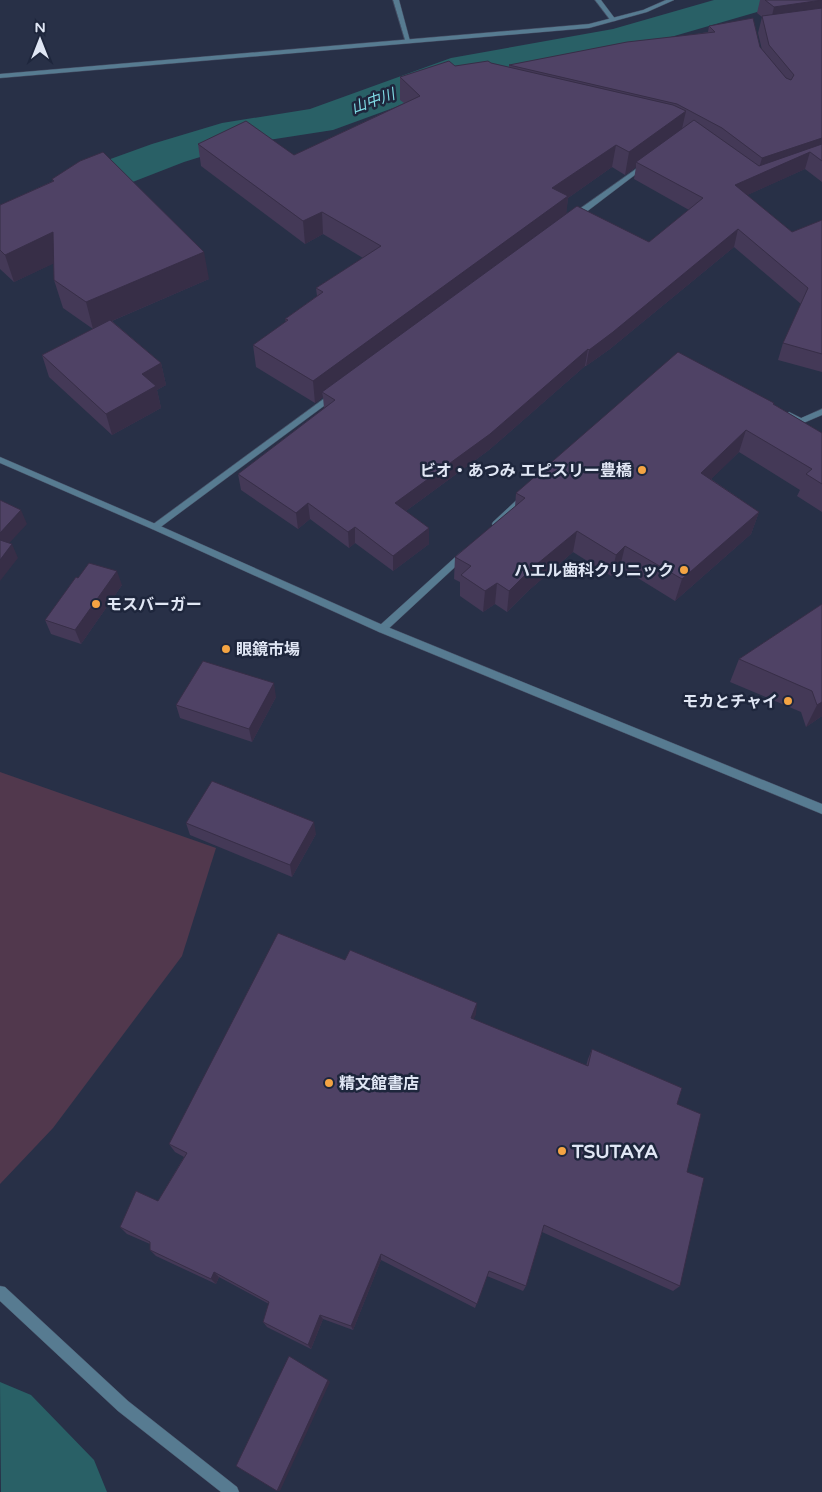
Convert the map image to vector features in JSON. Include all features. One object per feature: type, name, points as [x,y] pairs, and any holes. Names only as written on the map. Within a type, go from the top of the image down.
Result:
[{"type":"street","points":[[396,0],[408,40]]},
{"type":"street","points":[[598,0],[613,20]]},
{"type":"street","points":[[0,76],[589,26],[644,11],[671,0]]},
{"type":"street","points":[[570,220],[650,161]]},
{"type":"street","points":[[155,527],[340,390]]},
{"type":"street","points":[[784,412],[801,421],[822,412]]},
{"type":"street","points":[[0,460],[382,629],[822,809]]},
{"type":"street","points":[[490,530],[532,490]]},
{"type":"street","points":[[382,629],[475,543]]},
{"type":"street","points":[[0,1292],[123,1406],[232,1492]]},
{"type":"shaded area","points":[[0,772],[216,848],[182,956],[53,1128],[0,1184]]},
{"type":"building","points":[[765,0],[822,0],[774,7]]},
{"type":"building","points":[[822,8],[822,138],[762,158],[722,128],[677,104],[509,65],[627,42],[715,32],[709,26],[753,18],[760,47],[786,78],[791,80],[794,75],[769,45],[762,16]]},
{"type":"building","points":[[449,61],[455,66],[488,61],[673,105],[686,111],[629,152],[616,145],[552,188],[568,196],[313,381],[253,345],[323,292],[316,288],[381,246],[322,212],[303,221],[198,144],[246,121],[294,155],[420,96],[400,77]]},
{"type":"building","points":[[694,120],[759,166],[822,144],[822,161],[810,152],[735,185],[792,232],[822,220],[822,354],[783,343],[808,288],[738,229],[613,332],[588,349],[490,434],[395,503],[429,528],[393,556],[355,527],[348,532],[308,503],[296,513],[238,474],[335,400],[322,392],[577,206],[649,242],[703,198],[636,162]]},
{"type":"building","points":[[103,152],[204,252],[86,302],[54,280],[53,232],[5,255],[0,250],[0,205],[54,181],[52,179],[80,161]]},
{"type":"building","points":[[110,320],[161,363],[142,374],[156,386],[106,414],[42,355]]},
{"type":"building","points":[[678,352],[774,403],[822,433],[822,484],[806,474],[812,469],[746,430],[701,473],[759,512],[682,579],[625,546],[616,555],[577,531],[531,569],[509,591],[497,583],[485,591],[461,575],[471,566],[455,557],[525,498],[516,493]]},
{"type":"building","points":[[0,500],[21,510],[0,533]]},
{"type":"building","points":[[0,540],[12,544],[0,560]]},
{"type":"building","points":[[89,563],[117,571],[75,630],[45,620],[76,577],[78,578]]},
{"type":"building","points":[[822,604],[822,702],[817,705],[812,691],[739,659]]},
{"type":"building","points":[[203,661],[274,683],[249,729],[176,705]]},
{"type":"building","points":[[212,781],[314,822],[290,865],[186,823]]},
{"type":"building","points":[[278,933],[345,960],[350,950],[477,1003],[471,1018],[588,1066],[592,1049],[682,1088],[677,1104],[701,1114],[687,1172],[704,1178],[680,1286],[544,1225],[526,1286],[489,1271],[477,1304],[381,1254],[351,1326],[320,1315],[308,1345],[263,1322],[269,1302],[214,1272],[211,1279],[150,1250],[150,1242],[120,1227],[136,1191],[158,1201],[187,1153],[169,1144]]},
{"type":"building","points":[[289,1356],[328,1380],[277,1491],[236,1466]]},
{"type":"waterway","name":"山中川","points":[[0,231],[96,180],[168,153],[237,132],[318,121],[466,67],[560,52],[619,40],[757,0]]},
{"type":"waterway","points":[[0,1426],[62,1492]]},
{"type":"place","name":"ビオ・あつみ エピスリー豊橋","points":[[642,470]]},
{"type":"place","name":"ハエル歯科クリニック","points":[[684,570]]},
{"type":"place","name":"モスバーガー","points":[[96,604]]},
{"type":"place","name":"眼鏡市場","points":[[226,649]]},
{"type":"place","name":"モカとチャイ","points":[[788,701]]},
{"type":"place","name":"精文館書店","points":[[329,1083]]},
{"type":"place","name":"TSUTAYA","points":[[562,1151]]}]
